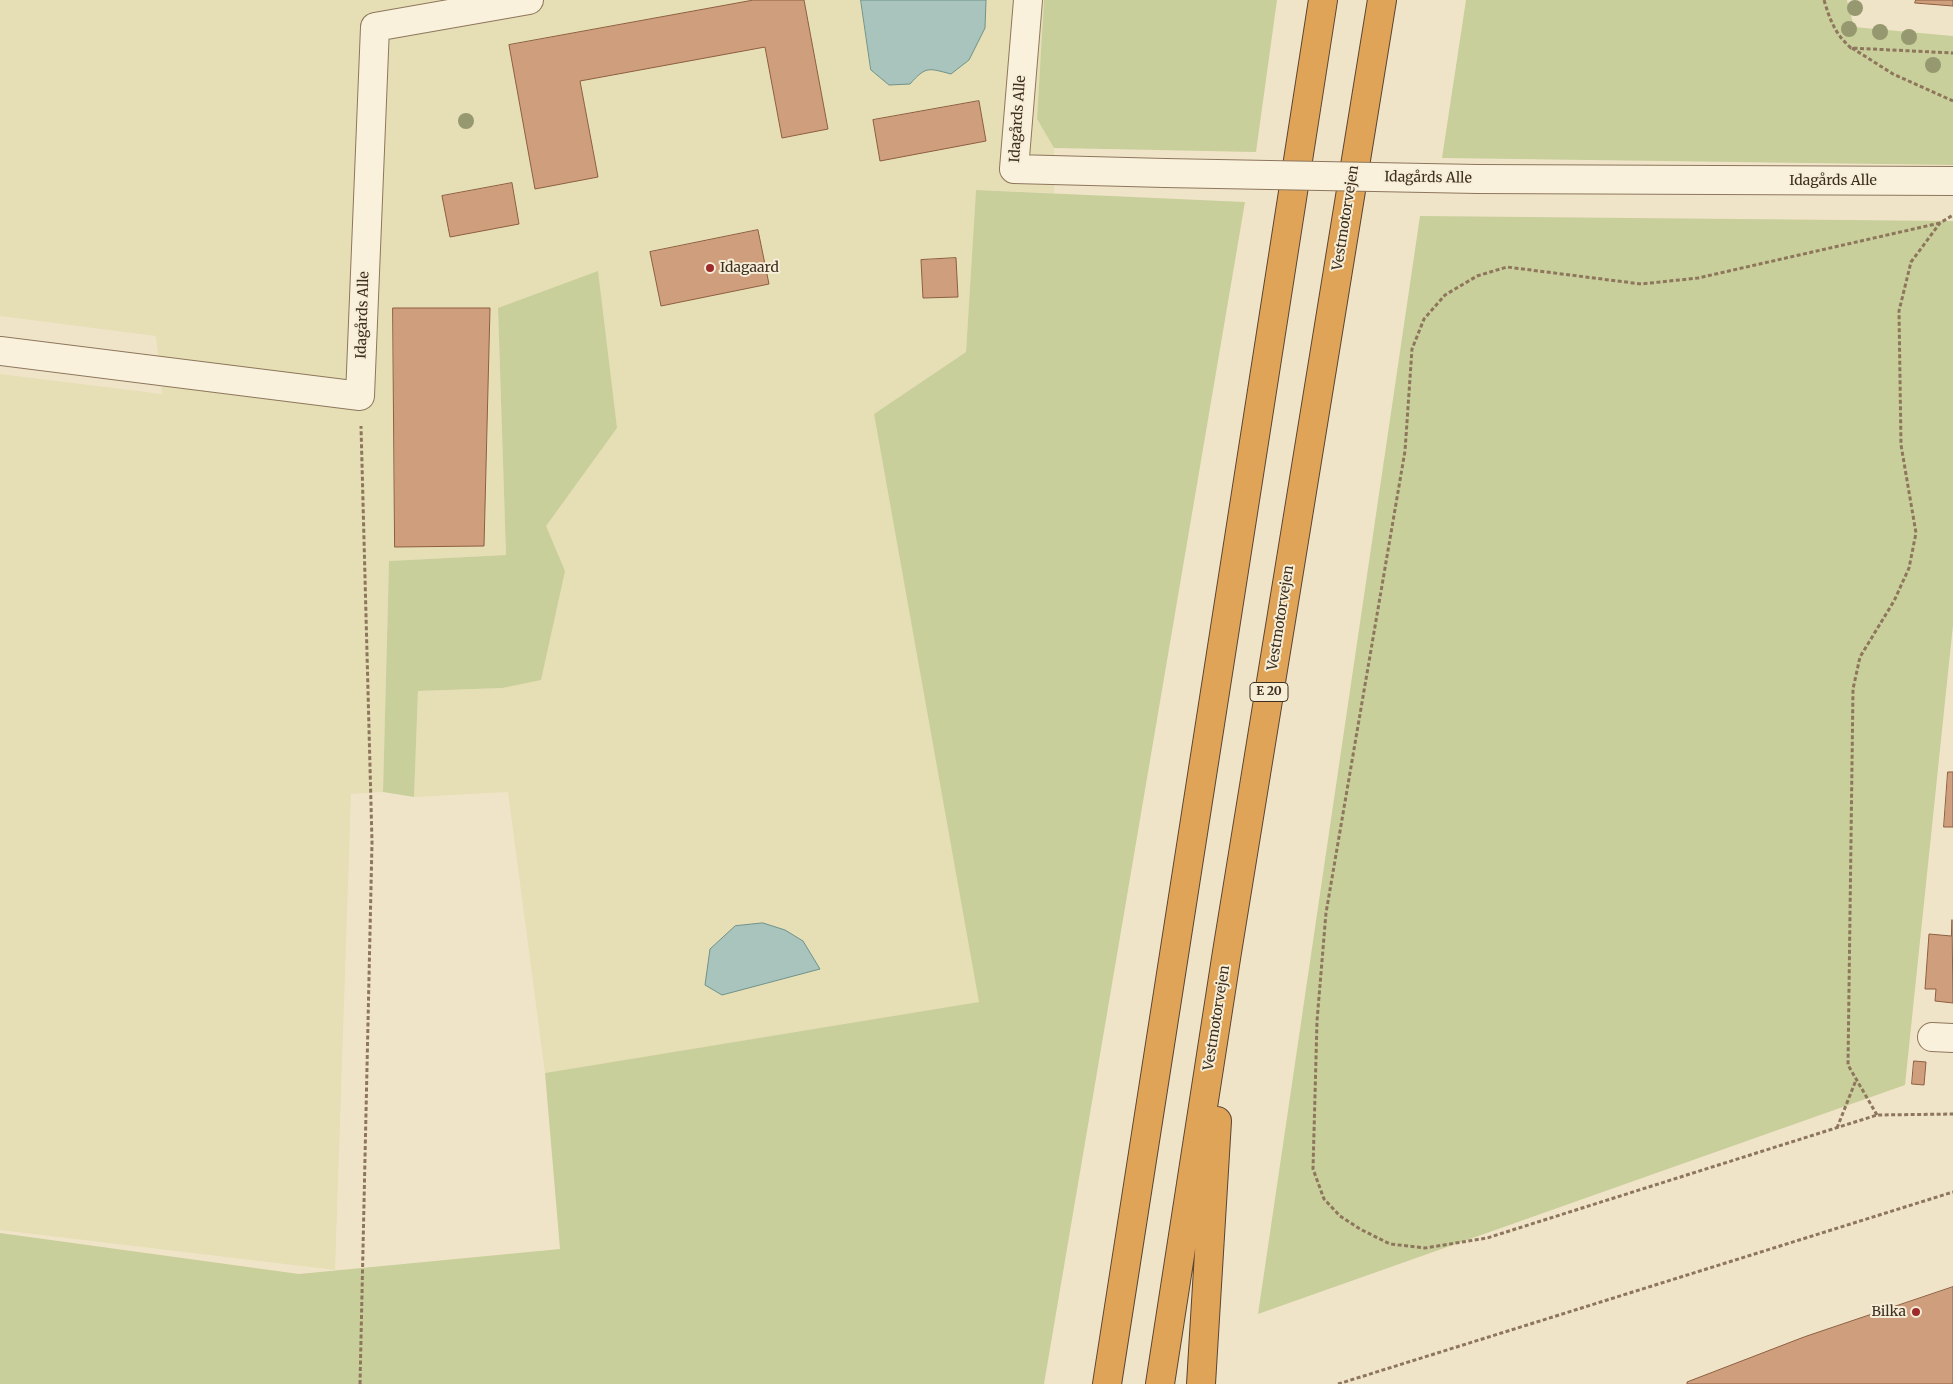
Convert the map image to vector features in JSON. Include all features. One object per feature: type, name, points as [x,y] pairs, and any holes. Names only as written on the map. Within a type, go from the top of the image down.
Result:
[{"type":"highway","points":[[1107,1384],[1322,0]]},
{"type":"highway","name":"Vestmotorvejen","points":[[1160,1384],[1227,952],[1382,0]]},
{"type":"highway","points":[[1201,1384],[1227,952]]},
{"type":"street","name":"Idagårds Alle","points":[[360,396],[375,27],[529,0]]},
{"type":"street","name":"Idagårds Alle","points":[[1028,0],[1014,169],[1478,179],[1953,181]]},
{"type":"street","points":[[0,350],[360,396]]},
{"type":"path","points":[[1824,0],[1832,25],[1841,39],[1851,48],[1893,74],[1953,101]]},
{"type":"path","points":[[1851,48],[1953,54]]},
{"type":"path","points":[[1953,215],[1940,223],[1698,278],[1641,284],[1507,267],[1477,276],[1445,295],[1424,318],[1412,349],[1405,451],[1326,913],[1317,1021],[1313,1169],[1324,1199],[1340,1216],[1360,1229],[1390,1244],[1425,1248],[1487,1238],[1877,1115],[1953,1114]]},
{"type":"path","points":[[1877,1115],[1848,1065],[1853,689],[1860,657],[1894,601],[1910,568],[1916,533],[1901,445],[1899,311],[1910,262],[1940,223]]},
{"type":"path","points":[[360,396],[372,842],[360,1384]]},
{"type":"path","points":[[1837,1128],[1856,1079]]},
{"type":"path","points":[[1338,1384],[1953,1192]]},
{"type":"shaded area","points":[[0,0],[1044,0],[1037,119],[1054,148],[1054,193],[976,190],[966,352],[874,414],[980,1002],[545,1073],[508,792],[414,797],[418,691],[502,688],[565,571],[545,526],[617,428],[498,308],[506,555],[389,561],[383,792],[351,794],[335,1270],[0,1230],[0,374],[162,394],[156,336],[0,316]]},
{"type":"green space","points":[[1044,0],[1277,0],[1256,152],[1054,148],[1037,119]]},
{"type":"green space","points":[[1466,0],[1847,0],[1854,27],[1953,36],[1953,165],[1442,158]]},
{"type":"green space","points":[[976,190],[1245,202],[1044,1384],[0,1384],[0,1233],[299,1274],[560,1249],[545,1073],[979,1002],[874,414],[966,352]]},
{"type":"green space","points":[[1420,216],[1953,221],[1953,625],[1905,1085],[1258,1314]]},
{"type":"green space","points":[[598,271],[617,428],[546,526],[565,571],[541,680],[502,688],[418,691],[414,797],[383,792],[389,561],[506,555],[498,308]]},
{"type":"water","points":[[861,0],[986,0],[985,28],[969,60],[951,74],[937,70],[928,70],[920,74],[910,84],[889,85],[871,70]]},
{"type":"water","points":[[763,923],[785,930],[803,941],[820,969],[722,995],[705,985],[710,949],[735,926]]},
{"type":"building","points":[[754,0],[804,0],[828,129],[782,138],[765,47],[580,81],[598,177],[535,189],[509,45]]},
{"type":"building","points":[[1916,0],[1953,0],[1953,6],[1915,3]]},
{"type":"building","points":[[979,101],[986,141],[880,161],[873,120]]},
{"type":"building","points":[[512,183],[519,224],[450,237],[442,196]]},
{"type":"building","name":"Idagaard","points":[[758,230],[769,284],[661,306],[650,252]]},
{"type":"building","points":[[956,258],[958,297],[923,298],[921,260]]},
{"type":"building","points":[[393,308],[490,308],[484,546],[395,547]]},
{"type":"building","points":[[1948,772],[1953,772],[1953,827],[1944,827]]},
{"type":"building","points":[[1952,920],[1953,1003],[1935,1001],[1936,989],[1925,989],[1929,934],[1951,936]]},
{"type":"building","points":[[1914,1061],[1926,1062],[1924,1085],[1912,1084]]},
{"type":"building","name":"Bilka","points":[[1953,1287],[1953,1384],[1687,1384],[1687,1382],[1804,1337]]},
{"type":"place","name":"Idagaard","points":[[710,268]]},
{"type":"place","name":"Bilka","points":[[1916,1312]]}]
